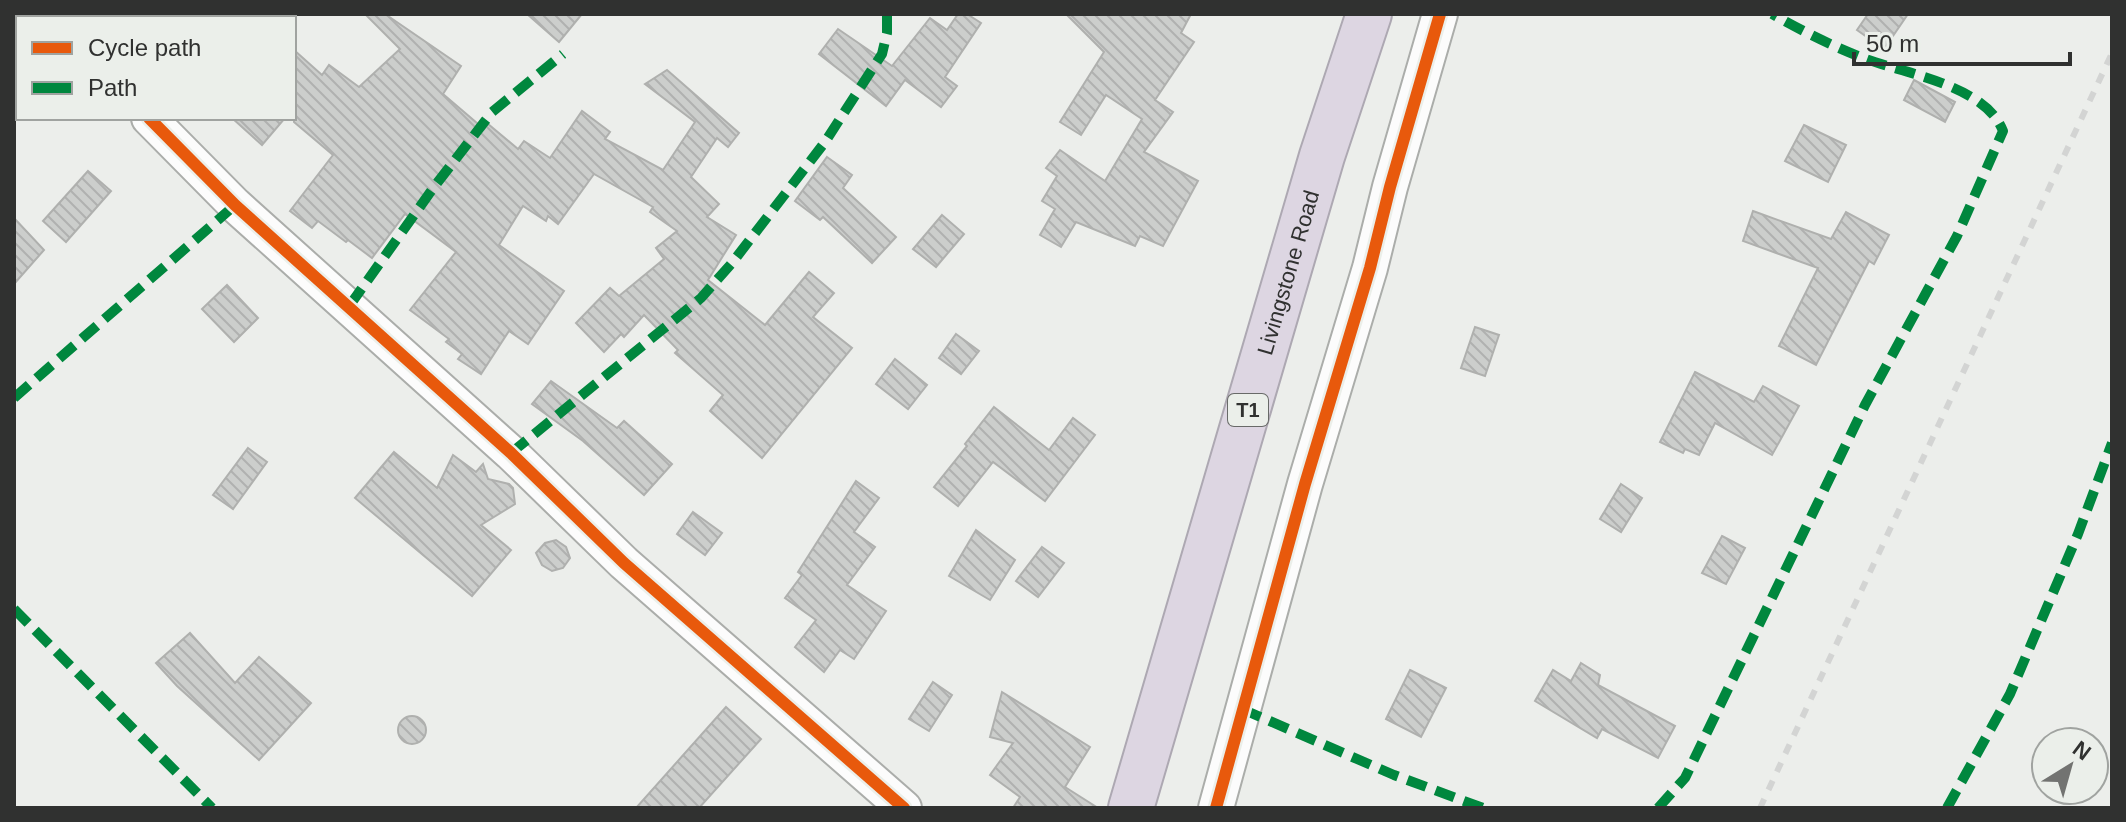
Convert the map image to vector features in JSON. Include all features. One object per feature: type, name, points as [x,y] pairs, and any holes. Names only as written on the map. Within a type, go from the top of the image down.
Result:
[{"type":"highway","name":"Livingstone Road","points":[[1131,808],[1322,156],[1369,14]]},
{"type":"street","points":[[1216,808],[1440,14]]},
{"type":"street","points":[[151,120],[235,205],[500,442],[624,563],[904,808]]},
{"type":"building","points":[[365,14],[385,14],[461,66],[443,94],[484,129],[488,124],[518,149],[524,141],[550,158],[582,111],[610,132],[605,139],[663,170],[695,122],[645,84],[667,70],[739,133],[728,147],[717,138],[691,177],[719,204],[707,217],[736,235],[708,280],[765,325],[809,272],[834,293],[813,317],[852,348],[762,458],[710,411],[723,395],[675,353],[678,350],[644,315],[624,337],[621,334],[604,352],[576,323],[610,288],[619,296],[664,259],[656,248],[677,231],[650,212],[653,207],[594,174],[558,224],[548,216],[546,221],[523,206],[499,245],[564,291],[528,344],[509,331],[481,374],[458,359],[462,354],[446,342],[449,339],[410,310],[456,252],[405,214],[372,258],[318,221],[312,228],[290,211],[333,155],[294,122],[296,52],[322,75],[329,65],[359,87],[400,49]]},
{"type":"building","points":[[527,14],[582,14],[559,42]]},
{"type":"building","points":[[958,14],[967,14],[981,23],[945,77],[957,86],[941,107],[905,80],[886,106],[819,54],[838,29],[892,66],[930,18],[947,30]]},
{"type":"building","points":[[1066,14],[1191,14],[1181,33],[1194,42],[1155,100],[1173,112],[1144,152],[1198,181],[1163,246],[1140,236],[1135,246],[1076,222],[1061,247],[1040,235],[1055,209],[1042,201],[1057,176],[1046,168],[1060,150],[1105,181],[1142,119],[1106,95],[1081,135],[1060,122],[1104,52]]},
{"type":"building","points":[[1868,14],[1908,14],[1884,49],[1857,30]]},
{"type":"building","points":[[1914,80],[1955,102],[1945,122],[1904,100]]},
{"type":"building","points":[[234,120],[283,120],[262,145]]},
{"type":"building","points":[[1804,125],[1846,145],[1828,182],[1785,161]]},
{"type":"building","points":[[827,157],[852,175],[843,188],[896,237],[872,263],[823,217],[820,220],[795,201]]},
{"type":"building","points":[[88,171],[111,191],[66,242],[43,221]]},
{"type":"building","points":[[1753,211],[1831,239],[1846,212],[1889,235],[1874,264],[1869,261],[1816,365],[1779,346],[1818,268],[1743,241]]},
{"type":"building","points":[[942,215],[964,234],[936,267],[913,249]]},
{"type":"building","points":[[14,218],[44,250],[14,284]]},
{"type":"building","points":[[227,285],[258,318],[234,342],[202,309]]},
{"type":"building","points":[[1475,327],[1499,335],[1485,376],[1461,368]]},
{"type":"building","points":[[956,334],[979,351],[961,374],[939,358]]},
{"type":"building","points":[[895,359],[927,385],[908,409],[876,384]]},
{"type":"building","points":[[1695,372],[1754,402],[1763,386],[1799,406],[1772,455],[1715,423],[1699,455],[1685,449],[1683,453],[1660,442]]},
{"type":"building","points":[[551,381],[617,428],[624,421],[672,464],[644,495],[583,441],[532,404]]},
{"type":"building","points":[[994,407],[1049,450],[1073,418],[1095,435],[1045,501],[993,462],[958,506],[934,487]]},
{"type":"building","points":[[248,448],[267,462],[233,509],[213,495]]},
{"type":"building","points":[[394,452],[437,488],[453,455],[476,472],[483,464],[488,479],[509,484],[513,488],[515,504],[481,525],[511,550],[472,596],[355,498]]},
{"type":"building","points":[[856,481],[879,498],[854,532],[875,547],[847,585],[886,611],[854,659],[840,650],[824,672],[795,647],[816,620],[785,598],[802,575],[798,572]]},
{"type":"building","points":[[1621,484],[1642,498],[1621,532],[1600,519]]},
{"type":"building","points":[[693,512],[722,533],[705,555],[677,534]]},
{"type":"building","points":[[976,530],[1015,560],[990,600],[949,576]]},
{"type":"building","points":[[1722,536],[1745,548],[1726,584],[1702,573]]},
{"type":"building","points":[[556,540],[566,547],[570,558],[563,568],[552,571],[542,565],[536,553],[545,543]]},
{"type":"building","points":[[1042,547],[1064,563],[1038,597],[1016,581]]},
{"type":"building","points":[[190,633],[235,683],[259,657],[311,703],[259,760],[156,663]]},
{"type":"building","points":[[1581,663],[1600,675],[1598,685],[1675,726],[1658,758],[1602,729],[1597,738],[1535,701],[1553,670],[1571,681]]},
{"type":"building","points":[[1410,670],[1446,688],[1421,737],[1386,719]]},
{"type":"building","points":[[933,682],[952,695],[929,731],[909,719]]},
{"type":"building","points":[[1002,692],[1090,747],[1065,787],[1098,808],[1013,808],[1020,797],[990,775],[1013,743],[990,737]]},
{"type":"building","points":[[726,707],[761,739],[699,808],[636,808]]},
{"type":"building","points":[[412,716],[422,720],[426,730],[422,740],[412,744],[402,740],[398,730],[402,720]]},
{"type":"railway","points":[[1760,808],[2112,53]]},
{"type":"marked path","points":[[511,453],[701,298],[732,263],[825,142],[882,54],[887,14]]},
{"type":"marked path","points":[[1658,808],[1685,778],[1865,405],[1957,236],[2003,131],[1994,116],[1963,92],[1854,54],[1772,14]]},
{"type":"marked path","points":[[350,305],[492,112],[563,54]]},
{"type":"marked path","points":[[14,398],[235,205]]},
{"type":"marked path","points":[[1947,808],[2010,694],[2078,534],[2112,443]]},
{"type":"marked path","points":[[14,609],[212,808]]},
{"type":"marked path","points":[[1242,709],[1394,775],[1483,808]]},
{"type":"cycle path","points":[[1216,808],[1440,14]]},
{"type":"cycle path","points":[[151,120],[235,205],[511,453],[624,563],[904,808]]}]
